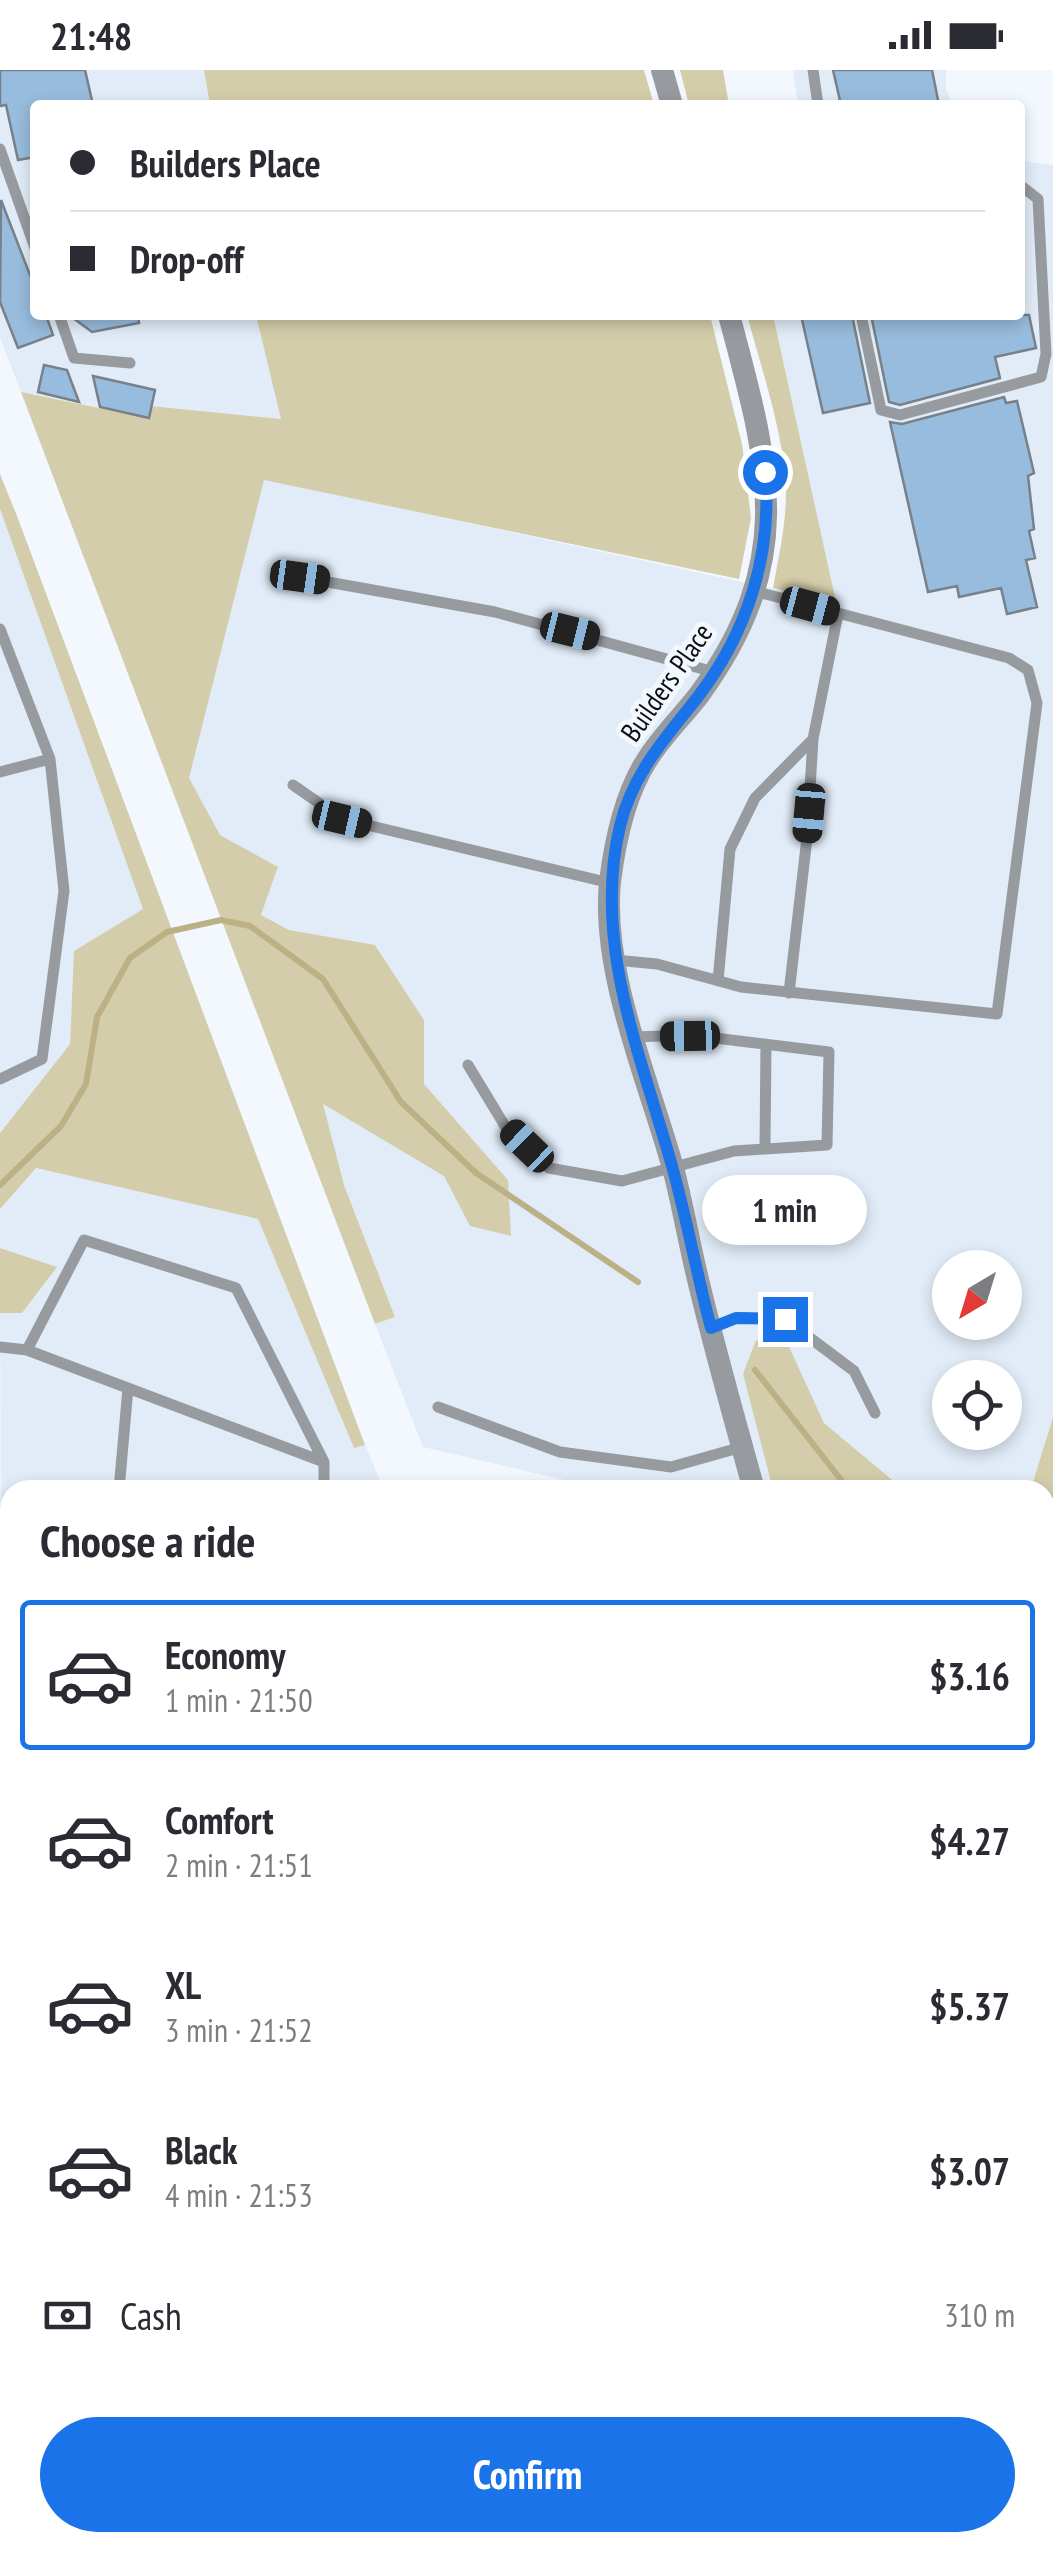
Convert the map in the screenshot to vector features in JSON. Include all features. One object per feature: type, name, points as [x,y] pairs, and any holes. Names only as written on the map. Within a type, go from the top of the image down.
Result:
[{"type":"street","points":[[662,70],[671,100]]},
{"type":"street","name":"Builders Place","points":[[730,320],[760,431],[768,508],[754,592],[734,643],[641,770],[620,825],[610,883],[615,960],[751,1480]]},
{"type":"lane","points":[[812,70],[817,100]]},
{"type":"lane","points":[[0,149],[30,234]]},
{"type":"lane","points":[[862,320],[881,410],[900,415],[1041,376],[1046,354],[1038,199],[1025,189]]},
{"type":"lane","points":[[61,320],[74,358],[130,363]]},
{"type":"lane","points":[[300,577],[495,612],[714,672]]},
{"type":"lane","points":[[615,960],[657,964],[789,994],[997,1014],[1037,703],[1028,670],[1009,658],[754,592]]},
{"type":"lane","points":[[789,994],[812,739],[838,614]]},
{"type":"lane","points":[[0,629],[50,759],[64,891],[42,1058],[0,1079]]},
{"type":"lane","points":[[718,980],[725,875],[738,828],[775,774],[812,739]]},
{"type":"lane","points":[[0,772],[50,759]]},
{"type":"lane","points":[[293,786],[342,819],[610,883]]},
{"type":"lane","points":[[468,1065],[506,1126],[549,1168],[622,1181],[673,1170],[709,1156],[766,1146],[827,1145],[829,1052],[690,1036],[634,1037]]},
{"type":"lane","points":[[766,1044],[766,1146]]},
{"type":"lane","points":[[27,1350],[84,1240],[236,1288],[324,1462],[324,1480]]},
{"type":"lane","points":[[711,1328],[736,1318],[785,1319],[854,1371],[875,1414]]},
{"type":"lane","points":[[0,1348],[27,1350],[324,1462]]},
{"type":"lane","points":[[119,1480],[128,1388]]},
{"type":"lane","points":[[438,1407],[560,1452],[671,1468],[742,1447]]},
{"type":"shaded area","points":[[0,70],[204,70],[209,100],[30,100],[30,320],[257,320],[282,419],[152,406],[149,418],[21,392],[0,338]]},
{"type":"shaded area","points":[[204,70],[644,70],[653,100],[209,100]]},
{"type":"shaded area","points":[[680,70],[723,70],[728,100],[688,100]]},
{"type":"shaded area","points":[[793,70],[946,70],[946,90],[951,100],[797,100]]},
{"type":"shaded area","points":[[1025,162],[1053,165],[1053,1417],[1034,1480],[893,1480],[824,1423],[786,1340],[743,1374],[770,1480],[564,1480],[423,1447],[375,1324],[395,1317],[344,1185],[322,1103],[445,1176],[470,1226],[508,1180],[424,1084],[424,1020],[376,946],[289,930],[261,915],[278,867],[220,835],[188,778],[264,479],[835,602],[774,320],[1025,320]]},
{"type":"shaded area","points":[[257,320],[711,320],[742,444],[751,518],[739,579],[264,480],[189,778],[220,835],[278,867],[261,915],[289,930],[375,945],[424,1020],[424,1084],[508,1180],[511,1236],[470,1226],[444,1176],[323,1104],[344,1185],[395,1317],[375,1324],[21,392],[148,418],[151,406],[281,419]]},
{"type":"shaded area","points":[[748,320],[774,320],[836,602],[773,588],[786,487],[774,413]]},
{"type":"shaded area","points":[[0,474],[365,1445],[354,1448],[258,1219],[36,1168],[0,1209],[0,1133],[70,1044],[74,951],[143,909],[0,509]]},
{"type":"shaded area","points":[[0,509],[143,909],[74,951],[70,1044],[0,1133]]},
{"type":"shaded area","points":[[35,1168],[258,1219],[354,1447],[365,1445],[380,1480],[1,1480],[0,1313],[22,1313],[56,1267],[0,1248],[0,1209]]},
{"type":"shaded area","points":[[0,1248],[57,1267],[22,1313],[0,1313]]},
{"type":"shaded area","points":[[756,1340],[786,1340],[824,1423],[893,1480],[770,1480],[743,1374]]},
{"type":"shaded area","points":[[1053,1417],[1053,1480],[1034,1480]]},
{"type":"building","points":[[0,70],[85,70],[92,100],[30,100],[30,158],[18,160],[6,105],[0,106]]},
{"type":"building","points":[[833,70],[932,70],[938,100],[840,100]]},
{"type":"building","points":[[1,200],[30,275],[30,320],[48,320],[53,335],[18,348],[0,302]]},
{"type":"building","points":[[1025,315],[1029,315],[1036,348],[995,357],[1000,378],[900,405],[889,402],[872,320],[1025,320]]},
{"type":"building","points":[[76,320],[139,320],[139,323],[92,332]]},
{"type":"building","points":[[802,320],[853,320],[870,403],[823,413]]},
{"type":"building","points":[[44,365],[67,370],[79,402],[38,392]]},
{"type":"building","points":[[93,376],[155,390],[149,418],[100,407]]},
{"type":"building","points":[[1004,397],[1006,403],[1017,401],[1034,473],[1028,476],[1034,529],[1029,531],[1035,558],[1026,560],[1037,607],[1007,614],[1001,588],[959,597],[957,586],[928,592],[890,422],[902,424]]},
{"type":"waterway","points":[[0,1185],[61,1126],[86,1084],[97,1017],[130,958],[167,932],[221,920],[250,926],[323,979],[401,1102],[476,1173],[638,1282]]},
{"type":"waterway","points":[[755,1370],[841,1480]]},
{"type":"route","points":[[765,472],[768,508],[754,592],[734,643],[641,770],[620,825],[610,883],[610,922],[634,1037],[673,1170],[711,1328],[736,1318],[785,1319]]}]
